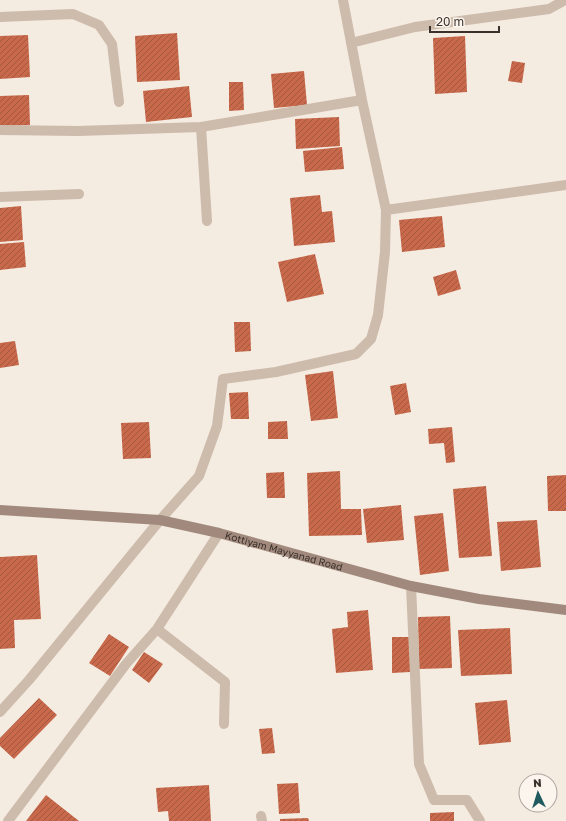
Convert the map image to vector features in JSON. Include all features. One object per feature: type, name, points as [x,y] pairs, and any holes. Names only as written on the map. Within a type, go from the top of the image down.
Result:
[{"type":"street","points":[[0,712],[160,520],[199,476],[217,426],[223,380],[276,372],[356,354],[371,340],[378,315],[385,252],[386,210],[342,0]]},
{"type":"street","points":[[351,43],[415,27],[549,9],[565,0]]},
{"type":"street","points":[[0,17],[73,14],[99,26],[112,44],[119,102]]},
{"type":"street","points":[[0,130],[78,131],[201,127],[362,100]]},
{"type":"street","points":[[201,127],[207,221]]},
{"type":"street","points":[[386,210],[566,185]]},
{"type":"street","points":[[0,197],[79,194]]},
{"type":"street","name":"Kottiyam Mayyanad Road","points":[[0,510],[160,520],[219,534],[411,586],[479,599],[566,610]]},
{"type":"street","points":[[8,821],[126,664],[157,629],[219,534]]},
{"type":"street","points":[[411,586],[419,764],[434,800],[467,800],[480,821]]},
{"type":"street","points":[[157,629],[225,682],[224,724]]},
{"type":"building","points":[[177,33],[180,80],[137,82],[135,36]]},
{"type":"building","points":[[28,35],[30,77],[0,79],[0,36]]},
{"type":"building","points":[[465,36],[467,92],[435,94],[433,38]]},
{"type":"building","points":[[512,61],[525,63],[522,83],[508,81]]},
{"type":"building","points":[[304,71],[307,105],[274,108],[271,74]]},
{"type":"building","points":[[229,82],[243,82],[244,110],[229,111]]},
{"type":"building","points":[[189,86],[192,117],[146,122],[143,91]]},
{"type":"building","points":[[29,95],[30,125],[0,126],[0,96]]},
{"type":"building","points":[[339,117],[340,146],[296,149],[295,119]]},
{"type":"building","points":[[342,147],[344,169],[305,172],[303,151]]},
{"type":"building","points":[[320,195],[322,212],[332,211],[335,242],[294,246],[290,198]]},
{"type":"building","points":[[21,206],[23,240],[0,242],[0,208]]},
{"type":"building","points":[[442,216],[445,247],[402,252],[399,220]]},
{"type":"building","points":[[24,242],[26,267],[0,270],[0,244]]},
{"type":"building","points":[[315,254],[324,294],[287,302],[278,262]]},
{"type":"building","points":[[456,270],[461,289],[438,296],[433,277]]},
{"type":"building","points":[[234,322],[250,322],[251,351],[235,352]]},
{"type":"building","points":[[15,341],[19,365],[0,368],[0,343]]},
{"type":"building","points":[[333,371],[338,418],[311,421],[305,375]]},
{"type":"building","points":[[406,383],[411,412],[395,415],[390,386]]},
{"type":"building","points":[[248,392],[249,419],[231,419],[229,393]]},
{"type":"building","points":[[287,421],[288,439],[268,439],[268,422]]},
{"type":"building","points":[[149,422],[151,458],[123,459],[121,423]]},
{"type":"building","points":[[452,427],[455,462],[446,463],[444,443],[429,444],[428,429]]},
{"type":"building","points":[[340,471],[341,509],[361,509],[362,535],[309,536],[307,473]]},
{"type":"building","points":[[284,472],[285,498],[267,498],[266,473]]},
{"type":"building","points":[[566,475],[566,511],[548,511],[547,476]]},
{"type":"building","points":[[486,486],[492,556],[459,558],[453,489]]},
{"type":"building","points":[[401,505],[404,540],[367,543],[363,509]]},
{"type":"building","points":[[443,513],[449,571],[420,575],[414,516]]},
{"type":"building","points":[[537,520],[541,567],[501,571],[497,522]]},
{"type":"building","points":[[37,555],[41,619],[14,620],[15,648],[0,649],[0,557]]},
{"type":"building","points":[[368,610],[373,670],[336,673],[332,629],[348,627],[347,612]]},
{"type":"building","points":[[450,616],[452,668],[419,669],[418,617]]},
{"type":"building","points":[[510,628],[512,674],[461,676],[458,630]]},
{"type":"building","points":[[109,634],[129,647],[110,676],[89,663]]},
{"type":"building","points":[[392,637],[410,637],[410,672],[392,673]]},
{"type":"building","points":[[144,652],[163,664],[149,683],[132,670]]},
{"type":"building","points":[[39,698],[57,715],[14,759],[0,746],[0,738]]},
{"type":"building","points":[[507,700],[511,742],[479,745],[475,703]]},
{"type":"building","points":[[272,728],[275,753],[262,754],[259,729]]},
{"type":"building","points":[[298,783],[300,813],[279,814],[277,784]]},
{"type":"building","points":[[209,785],[211,821],[169,821],[168,811],[158,812],[156,788]]},
{"type":"building","points":[[46,795],[79,821],[26,821]]},
{"type":"building","points":[[454,812],[454,821],[430,821],[430,813]]},
{"type":"building","points":[[308,818],[309,821],[280,821],[280,819]]}]
